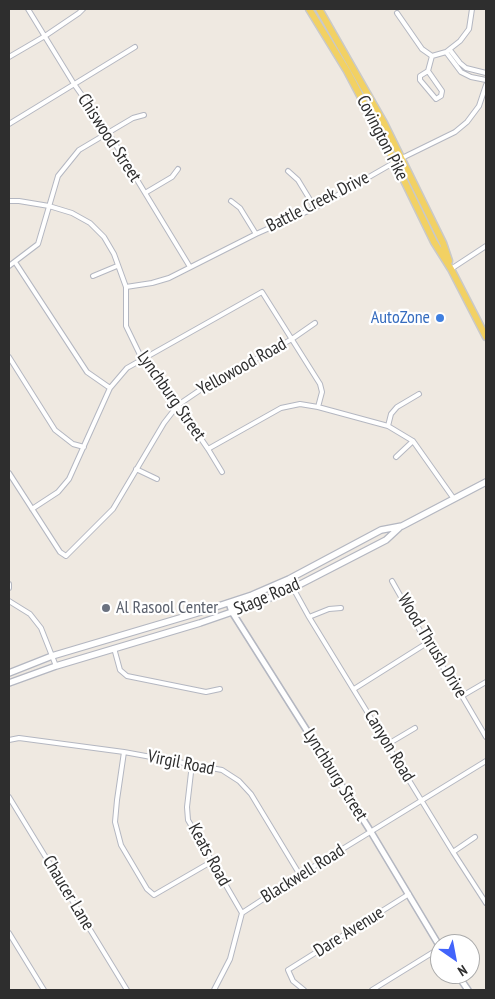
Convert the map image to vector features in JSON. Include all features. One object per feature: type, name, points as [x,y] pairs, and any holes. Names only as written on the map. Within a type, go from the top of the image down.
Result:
[{"type":"main road","name":"Covington Pike","points":[[309,9],[347,71],[395,162],[434,242],[451,269],[486,337]]},
{"type":"main road","name":"Covington Pike","points":[[319,9],[367,90],[402,158],[443,243],[451,269]]},
{"type":"main road","name":"Stage Road","points":[[9,683],[56,666],[232,612],[293,588],[386,540],[402,526],[486,482]]},
{"type":"main road","name":"Stage Road","points":[[9,673],[52,656],[229,603],[289,579],[381,530],[402,526]]},
{"type":"street","name":"Chiswood Street","points":[[28,9],[74,84],[108,132],[190,267]]},
{"type":"street","points":[[9,57],[45,36],[83,9]]},
{"type":"street","points":[[432,56],[448,51],[460,41],[469,30],[472,9]]},
{"type":"street","points":[[397,13],[422,49],[432,56]]},
{"type":"street","points":[[9,124],[135,47]]},
{"type":"street","points":[[448,51],[466,68],[486,73]]},
{"type":"street","points":[[448,51],[461,72],[471,77],[486,80]]},
{"type":"street","points":[[428,71],[442,91],[441,96],[436,99],[420,80],[420,76],[428,71],[432,56]]},
{"type":"street","name":"Battle Creek Drive","points":[[126,287],[169,278],[256,234],[315,208],[402,158],[455,132],[467,122],[479,106],[486,85]]},
{"type":"street","points":[[9,266],[38,244],[58,176],[79,150],[133,118],[144,115]]},
{"type":"street","points":[[145,193],[172,177],[178,169]]},
{"type":"street","points":[[288,171],[298,180],[315,208]]},
{"type":"street","points":[[231,200],[240,208],[256,234]]},
{"type":"street","name":"Lynchburg Street","points":[[9,201],[49,206],[72,213],[90,223],[104,238],[114,254],[126,287],[126,326],[142,359],[178,405],[222,472]]},
{"type":"street","points":[[451,269],[486,246]]},
{"type":"street","points":[[15,262],[87,372],[110,388]]},
{"type":"street","points":[[93,276],[117,266]]},
{"type":"street","points":[[9,473],[32,509],[58,492],[69,479],[110,388],[127,368],[262,292],[320,384],[322,392],[318,407]]},
{"type":"street","name":"Yellowood Road","points":[[32,509],[60,552],[66,556],[113,509],[164,423],[178,405],[200,390],[292,339],[315,323]]},
{"type":"street","points":[[9,358],[55,430],[73,444],[84,447]]},
{"type":"street","points":[[388,426],[392,414],[397,407],[419,394]]},
{"type":"street","points":[[208,448],[281,408],[300,404],[318,407],[388,426],[413,441],[454,499]]},
{"type":"street","points":[[396,457],[413,441]]},
{"type":"street","points":[[136,469],[157,479]]},
{"type":"street","name":"Wood Thrush Drive","points":[[392,580],[427,643],[486,737]]},
{"type":"street","name":"Canyon Road","points":[[293,588],[421,800],[486,903]]},
{"type":"street","points":[[9,601],[30,614],[41,628],[56,666]]},
{"type":"street","name":"Lynchburg Street","points":[[229,603],[232,612],[371,832],[432,934]]},
{"type":"street","points":[[309,617],[341,608]]},
{"type":"street","points":[[354,689],[427,643]]},
{"type":"street","points":[[114,648],[120,670],[127,676],[206,692],[220,689]]},
{"type":"street","points":[[462,696],[486,682]]},
{"type":"street","points":[[388,744],[415,728]]},
{"type":"street","name":"Virgil Road","points":[[9,740],[19,738],[124,752],[222,770],[239,781],[251,794],[300,875]]},
{"type":"street","points":[[124,752],[116,800],[115,822],[121,845],[147,889],[154,895],[211,862]]},
{"type":"street","name":"Blackwell Road","points":[[214,990],[230,959],[242,913],[300,875],[486,761]]},
{"type":"street","name":"Keats Road","points":[[192,764],[187,807],[188,820],[242,913]]},
{"type":"street","name":"Chaucer Lane","points":[[9,797],[127,990]]},
{"type":"street","points":[[453,852],[475,837]]},
{"type":"street","name":"Dare Avenue","points":[[304,990],[293,981],[288,970],[409,894]]},
{"type":"street","points":[[9,933],[44,990]]},
{"type":"street","points":[[372,990],[430,953]]},
{"type":"place","name":"AutoZone","points":[[440,318]]},
{"type":"place","name":"Al Rasool Center","points":[[106,608]]}]
